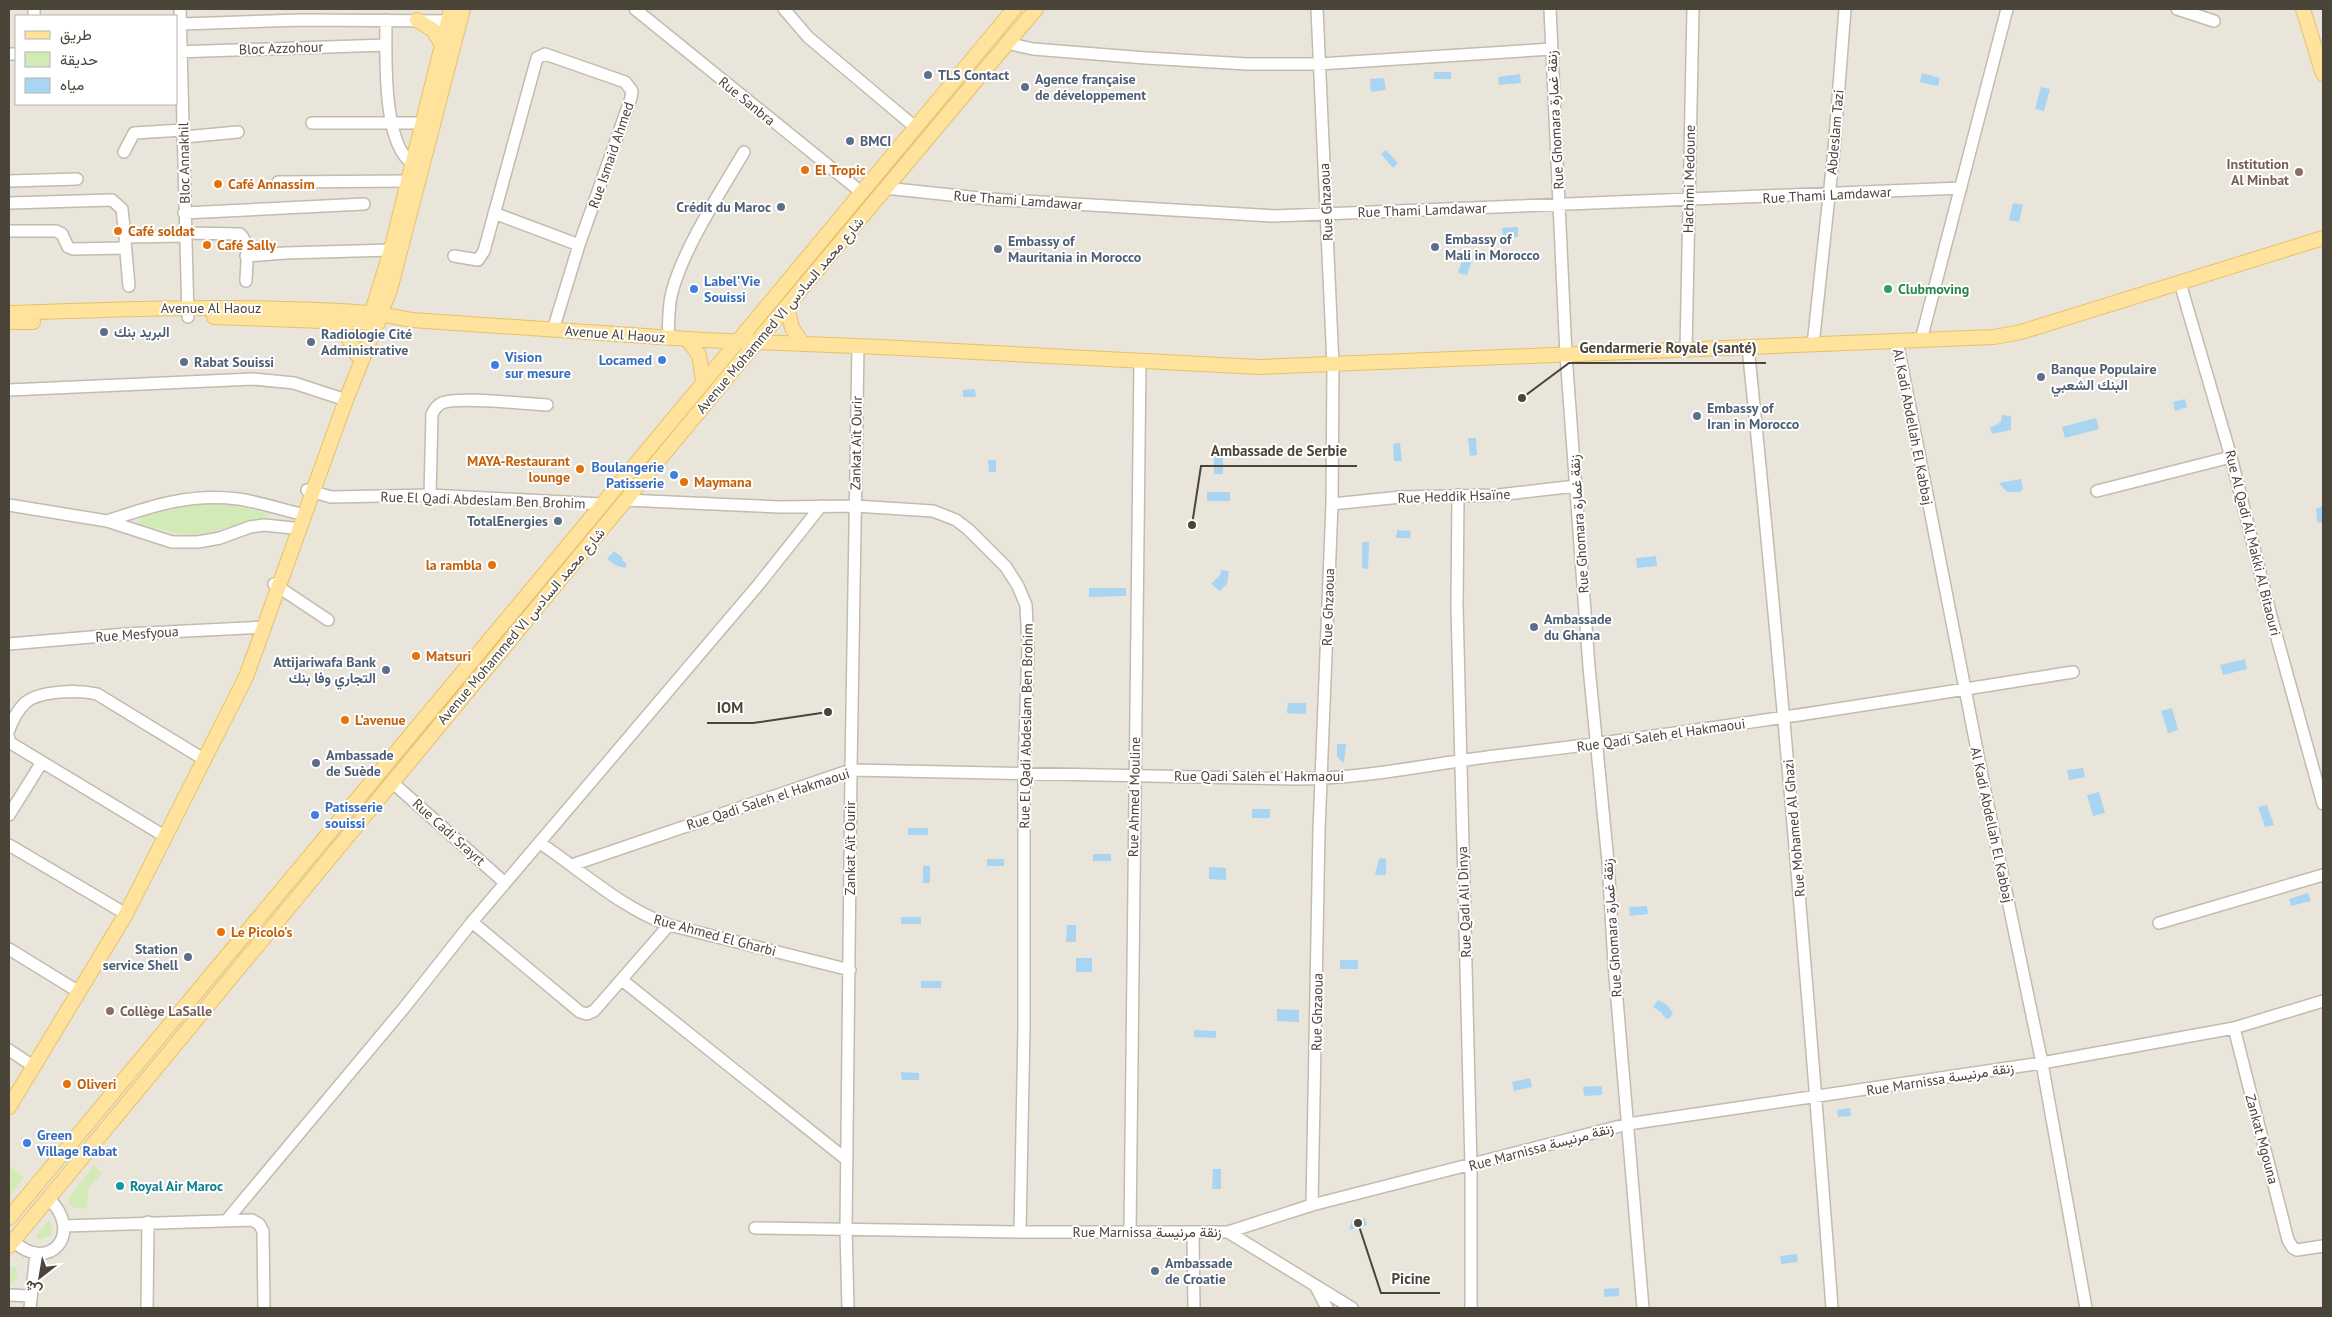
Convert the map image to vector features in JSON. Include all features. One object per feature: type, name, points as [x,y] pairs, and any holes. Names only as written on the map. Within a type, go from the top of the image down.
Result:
[{"type":"main road","name":"Avenue Mohammed VI شارع محمد السادس","points":[[9,1218],[736,341],[1014,9]]},
{"type":"main road","name":"Avenue Mohammed VI شارع محمد السادس","points":[[11,1243],[757,342],[1036,9]]},
{"type":"main road","points":[[2303,9],[2323,74]]},
{"type":"main road","points":[[429,123],[442,45],[454,14]]},
{"type":"main road","points":[[343,399],[356,354],[390,290],[454,14]]},
{"type":"main road","points":[[417,20],[433,30],[442,45]]},
{"type":"main road","points":[[9,1096],[77,990],[122,912],[202,758],[238,695],[343,399],[375,318],[408,181],[418,166]]},
{"type":"main road","name":"Avenue Al Haouz","points":[[9,322],[187,312],[240,307],[668,338],[1259,367],[1333,365],[2008,335],[2323,238]]},
{"type":"main road","points":[[787,306],[792,328],[803,344]]},
{"type":"main road","name":"Avenue Al Haouz","points":[[9,313],[187,312],[331,320],[375,318]]},
{"type":"main road","points":[[331,320],[348,337],[356,354]]},
{"type":"main road","points":[[687,339],[700,360],[703,381]]},
{"type":"main road","points":[[277,585],[293,528],[302,514]]},
{"type":"main road","points":[[9,1107],[31,1064]]},
{"type":"main road","points":[[20,1205],[34,1216]]},
{"type":"street","name":"Bloc Annakhil","points":[[180,9],[181,24],[178,52],[184,133],[184,234],[187,312]]},
{"type":"street","points":[[246,9],[247,21]]},
{"type":"street","name":"Rue Sanbra","points":[[635,9],[860,192]]},
{"type":"street","points":[[784,9],[808,37],[915,127]]},
{"type":"street","name":"Rue Ghzaoua","points":[[1312,1205],[1321,779],[1332,504],[1333,365],[1317,9]]},
{"type":"street","name":"Rue Ghomara زنقة غمارة","points":[[1550,9],[1566,355],[1589,667],[1643,1308]]},
{"type":"street","name":"Hachimi Medoune","points":[[1686,350],[1693,9]]},
{"type":"street","name":"Abdeslam Tazi","points":[[1813,345],[1829,194],[1845,9]]},
{"type":"street","name":"Al Kadi Abdellah El Kabbaj","points":[[1921,340],[2007,9]]},
{"type":"street","points":[[2177,9],[2214,21]]},
{"type":"street","name":"Bloc Azzohour","points":[[181,24],[247,21],[300,14],[386,20],[417,20],[454,14]]},
{"type":"street","points":[[386,20],[386,44],[395,139],[402,155],[418,166]]},
{"type":"street","name":"Bloc Azzohour","points":[[178,52],[386,44]]},
{"type":"street","points":[[1007,44],[1032,49],[1247,64],[1319,64],[1552,49]]},
{"type":"street","name":"Rue Ismaid Ahmed","points":[[454,256],[474,260],[481,257],[533,65],[537,58],[545,54],[625,82],[632,91],[631,98],[579,245],[553,330]]},
{"type":"street","points":[[312,123],[429,123]]},
{"type":"street","points":[[124,152],[134,133],[238,132]]},
{"type":"street","points":[[668,338],[671,294],[676,278],[687,254],[744,152]]},
{"type":"street","points":[[9,181],[77,179]]},
{"type":"street","points":[[278,182],[408,181]]},
{"type":"street","name":"Rue Thami Lamdawar","points":[[885,188],[989,199],[1274,216],[1960,188]]},
{"type":"street","points":[[9,203],[112,200],[122,209],[129,286]]},
{"type":"street","points":[[184,213],[364,204]]},
{"type":"street","points":[[494,213],[579,245]]},
{"type":"street","points":[[9,231],[56,232],[62,234],[68,247],[73,249],[184,234],[240,234],[245,238],[246,281]]},
{"type":"street","points":[[246,256],[285,252],[391,250]]},
{"type":"street","name":"Rue Al Qadi Al Makki Al Bitaouri","points":[[2180,283],[2231,457],[2270,610],[2323,804]]},
{"type":"street","name":"Al Kadi Abdellah El Kabbaj","points":[[1897,341],[1964,689],[2042,1063],[2086,1308]]},
{"type":"street","name":"Zankat Aït Ourir","points":[[848,1308],[846,1229],[858,346]]},
{"type":"street","name":"Rue Mohamed Al Ghazi","points":[[1748,348],[1784,716],[1832,1308]]},
{"type":"street","name":"Rue Ahmed Mouline","points":[[1130,1232],[1140,362]]},
{"type":"street","points":[[9,390],[253,379],[294,383],[343,399]]},
{"type":"street","points":[[430,495],[432,414],[438,405],[444,401],[547,405]]},
{"type":"street","points":[[2097,491],[2231,457]]},
{"type":"street","name":"Rue Heddik Hsaïne","points":[[1332,504],[1401,497],[1498,495],[1576,486]]},
{"type":"street","name":"Rue El Qadi Abdeslam Ben Brohim","points":[[310,491],[331,497],[430,495],[601,504]]},
{"type":"street","name":"Rue Qadi Ali Dinya","points":[[1458,495],[1456,596],[1462,760],[1471,1166],[1471,1308]]},
{"type":"street","points":[[107,522],[178,499],[207,497],[239,499],[302,514]]},
{"type":"street","name":"Rue El Qadi Abdeslam Ben Brohim","points":[[626,500],[780,507],[855,506],[914,508],[944,514],[970,530],[985,544],[1014,579],[1026,604],[1028,620],[1024,772],[1024,1027],[1020,1232]]},
{"type":"street","points":[[9,505],[107,522],[172,542],[198,542],[220,538],[250,527],[264,525],[293,528]]},
{"type":"street","points":[[226,1221],[404,1008],[472,922],[759,584],[821,506]]},
{"type":"street","points":[[277,585],[328,620]]},
{"type":"street","name":"Rue Mesfyoua","points":[[9,644],[262,627]]},
{"type":"street","name":"Rue Qadi Saleh el Hakmaoui","points":[[572,864],[851,770],[1321,779],[1365,775],[1462,760],[1597,745],[2073,672]]},
{"type":"street","points":[[9,730],[24,704],[32,699],[83,691],[97,694],[202,758]]},
{"type":"street","points":[[9,738],[9,742],[163,835]]},
{"type":"street","points":[[9,815],[42,762]]},
{"type":"street","name":"Rue Cadi Srayrt","points":[[392,782],[505,883]]},
{"type":"street","name":"Rue Ahmed El Gharbi","points":[[540,844],[572,864],[628,906],[650,919],[850,970]]},
{"type":"street","points":[[9,845],[122,912]]},
{"type":"street","points":[[2159,922],[2323,875]]},
{"type":"street","points":[[472,922],[580,1012],[586,1014],[594,1011],[669,925]]},
{"type":"street","points":[[9,949],[77,990]]},
{"type":"street","points":[[622,980],[847,1160]]},
{"type":"street","name":"Rue Marnissa زنقة مرنيسة","points":[[755,1228],[1020,1232],[1228,1232],[1312,1205],[1471,1166],[1628,1124],[2042,1063],[2234,1028],[2323,1001]]},
{"type":"street","name":"Zankat Mgouna","points":[[2234,1028],[2285,1227],[2294,1248],[2301,1250],[2323,1246]]},
{"type":"street","points":[[9,1050],[31,1064]]},
{"type":"street","points":[[11,1243],[36,1254],[54,1248],[62,1238],[65,1226],[59,1209],[48,1198]]},
{"type":"street","points":[[65,1226],[252,1220],[262,1227],[264,1308]]},
{"type":"street","points":[[147,1308],[148,1222]]},
{"type":"street","points":[[1228,1232],[1352,1308]]},
{"type":"street","points":[[1193,1233],[1194,1308]]},
{"type":"street","points":[[30,1308],[36,1254]]},
{"type":"street","points":[[1316,1287],[1322,1306]]},
{"type":"street","points":[[9,1295],[30,1296]]},
{"type":"shaded area","points":[[9,9],[2323,9],[2323,1308],[9,1308]]},
{"type":"green space","points":[[199,504],[229,505],[268,513],[266,522],[243,524],[192,536],[140,525],[139,517]]},
{"type":"green space","points":[[94,1165],[102,1173],[88,1189],[87,1209],[72,1207],[68,1199]]},
{"type":"green space","points":[[9,1166],[24,1178],[9,1197]]},
{"type":"green space","points":[[49,1220],[52,1225],[51,1234],[42,1239],[35,1237]]},
{"type":"green space","points":[[11,1267],[16,1267],[17,1278],[9,1284],[9,1270]]},
{"type":"water","points":[[1434,72],[1451,72],[1451,79],[1434,79]]},
{"type":"water","points":[[1922,73],[1940,78],[1938,86],[1920,82]]},
{"type":"water","points":[[1520,74],[1521,83],[1499,85],[1498,77]]},
{"type":"water","points":[[1384,78],[1386,90],[1371,92],[1370,79]]},
{"type":"water","points":[[2041,87],[2050,89],[2044,111],[2035,109]]},
{"type":"water","points":[[1386,150],[1398,163],[1393,168],[1381,154]]},
{"type":"water","points":[[2013,203],[2023,205],[2019,222],[2009,220]]},
{"type":"water","points":[[1518,227],[1518,237],[1503,238],[1502,228]]},
{"type":"water","points":[[1464,254],[1473,257],[1467,275],[1458,273]]},
{"type":"water","points":[[975,389],[976,397],[963,397],[963,390]]},
{"type":"water","points":[[2185,399],[2187,407],[2175,411],[2173,402]]},
{"type":"water","points":[[2002,415],[2011,416],[2011,430],[1992,434],[1990,428],[2001,422]]},
{"type":"water","points":[[2096,418],[2099,429],[2065,438],[2062,427]]},
{"type":"water","points":[[1468,438],[1476,438],[1477,455],[1470,456]]},
{"type":"water","points":[[1400,443],[1402,461],[1394,461],[1393,444]]},
{"type":"water","points":[[1214,451],[1223,451],[1223,474],[1214,474]]},
{"type":"water","points":[[988,460],[996,460],[996,472],[989,472]]},
{"type":"water","points":[[2021,479],[2023,488],[2020,492],[2007,492],[1999,483]]},
{"type":"water","points":[[1207,492],[1230,492],[1230,501],[1207,501]]},
{"type":"water","points":[[2323,506],[2322,523],[2317,522],[2316,509]]},
{"type":"water","points":[[1397,530],[1411,531],[1410,538],[1396,538]]},
{"type":"water","points":[[1362,542],[1369,542],[1368,569],[1362,568]]},
{"type":"water","points":[[614,551],[627,564],[625,568],[617,566],[607,559]]},
{"type":"water","points":[[1656,556],[1657,566],[1637,568],[1636,558]]},
{"type":"water","points":[[1221,570],[1229,571],[1227,584],[1220,591],[1211,584],[1220,575]]},
{"type":"water","points":[[1089,588],[1126,588],[1126,596],[1089,597]]},
{"type":"water","points":[[2245,659],[2247,669],[2223,675],[2220,665]]},
{"type":"water","points":[[1288,703],[1306,703],[1306,714],[1287,713]]},
{"type":"water","points":[[2172,708],[2178,730],[2168,733],[2161,711]]},
{"type":"water","points":[[1337,744],[1346,744],[1344,763],[1337,757]]},
{"type":"water","points":[[2083,768],[2085,777],[2069,780],[2067,770]]},
{"type":"water","points":[[2099,792],[2105,813],[2093,816],[2087,795]]},
{"type":"water","points":[[2267,805],[2274,825],[2265,827],[2258,807]]},
{"type":"water","points":[[1252,809],[1270,809],[1270,818],[1252,818]]},
{"type":"water","points":[[908,828],[928,828],[928,835],[908,835]]},
{"type":"water","points":[[1093,854],[1111,854],[1111,861],[1093,861]]},
{"type":"water","points":[[987,859],[1004,859],[1004,866],[987,866]]},
{"type":"water","points":[[1379,859],[1386,859],[1386,875],[1375,875]]},
{"type":"water","points":[[923,866],[930,866],[930,883],[923,883]]},
{"type":"water","points":[[1209,867],[1226,868],[1226,880],[1209,879]]},
{"type":"water","points":[[2308,893],[2311,901],[2291,906],[2289,899]]},
{"type":"water","points":[[1647,906],[1648,914],[1630,916],[1629,907]]},
{"type":"water","points":[[901,917],[921,917],[921,924],[901,924]]},
{"type":"water","points":[[1067,925],[1076,925],[1076,942],[1066,942]]},
{"type":"water","points":[[1076,958],[1092,958],[1092,972],[1076,972]]},
{"type":"water","points":[[1340,960],[1358,960],[1358,969],[1340,969]]},
{"type":"water","points":[[921,981],[941,981],[941,988],[921,988]]},
{"type":"water","points":[[1658,1000],[1667,1005],[1673,1013],[1670,1018],[1666,1019],[1661,1012],[1653,1007]]},
{"type":"water","points":[[1277,1009],[1299,1010],[1299,1022],[1277,1021]]},
{"type":"water","points":[[1194,1030],[1216,1031],[1216,1038],[1194,1037]]},
{"type":"water","points":[[901,1072],[919,1073],[919,1080],[902,1080]]},
{"type":"water","points":[[1530,1078],[1532,1087],[1514,1091],[1512,1082]]},
{"type":"water","points":[[1602,1086],[1602,1095],[1584,1096],[1583,1087]]},
{"type":"water","points":[[1850,1108],[1851,1116],[1838,1117],[1837,1110]]},
{"type":"water","points":[[1213,1169],[1221,1169],[1221,1189],[1212,1189]]},
{"type":"water","points":[[1365,1218],[1367,1225],[1349,1230],[1352,1219],[1355,1221]]},
{"type":"water","points":[[1797,1254],[1798,1262],[1781,1264],[1780,1256]]},
{"type":"water","points":[[1619,1288],[1619,1296],[1604,1297],[1604,1289]]},
{"type":"place","name":"TLS Contact","points":[[928,75]]},
{"type":"place","name":"Agence française de développement","points":[[1025,87]]},
{"type":"place","name":"BMCI","points":[[850,141]]},
{"type":"place","name":"El Tropic","points":[[805,170]]},
{"type":"place","name":"Institution Al Minbat","points":[[2299,172]]},
{"type":"place","name":"Café Annassim","points":[[218,184]]},
{"type":"place","name":"Crédit du Maroc","points":[[781,207]]},
{"type":"place","name":"Café soldat","points":[[118,231]]},
{"type":"place","name":"Café Sally","points":[[207,245]]},
{"type":"place","name":"Embassy of Mali in Morocco","points":[[1435,247]]},
{"type":"place","name":"Embassy of Mauritania in Morocco","points":[[998,249]]},
{"type":"place","name":"Label'Vie Souissi","points":[[694,289]]},
{"type":"place","name":"Clubmoving","points":[[1888,289]]},
{"type":"place","name":"البريد بنك","points":[[104,332]]},
{"type":"place","name":"Radiologie Cité Administrative","points":[[311,342]]},
{"type":"place","name":"Locamed","points":[[662,360]]},
{"type":"place","name":"Rabat Souissi","points":[[184,362]]},
{"type":"place","name":"Vision sur mesure","points":[[495,365]]},
{"type":"place","name":"Banque Populaire البنك الشعبي","points":[[2041,377]]},
{"type":"place","name":"Gendarmerie Royale (santé)","points":[[1522,398]]},
{"type":"place","name":"Embassy of Iran in Morocco","points":[[1697,416]]},
{"type":"place","name":"MAYA-Restaurant lounge","points":[[580,469]]},
{"type":"place","name":"Boulangerie Patisserie","points":[[674,475]]},
{"type":"place","name":"Maymana","points":[[684,482]]},
{"type":"place","name":"TotalEnergies","points":[[558,521]]},
{"type":"place","name":"Ambassade de Serbie","points":[[1192,525]]},
{"type":"place","name":"la rambla","points":[[492,565]]},
{"type":"place","name":"Ambassade du Ghana","points":[[1534,627]]},
{"type":"place","name":"Matsuri","points":[[416,656]]},
{"type":"place","name":"Attijariwafa Bank التجاري وفا بنك","points":[[386,670]]},
{"type":"place","name":"IOM","points":[[828,712]]},
{"type":"place","name":"L'avenue","points":[[345,720]]},
{"type":"place","name":"Ambassade de Suède","points":[[316,763]]},
{"type":"place","name":"Patisserie souissi","points":[[315,815]]},
{"type":"place","name":"Le Picolo's","points":[[221,932]]},
{"type":"place","name":"Station service Shell","points":[[188,957]]},
{"type":"place","name":"Collège LaSalle","points":[[110,1011]]},
{"type":"place","name":"Oliveri","points":[[67,1084]]},
{"type":"place","name":"Green Village Rabat","points":[[27,1143]]},
{"type":"place","name":"Royal Air Maroc","points":[[120,1186]]},
{"type":"place","name":"Picine","points":[[1358,1223]]},
{"type":"place","name":"Ambassade de Croatie","points":[[1155,1271]]}]
